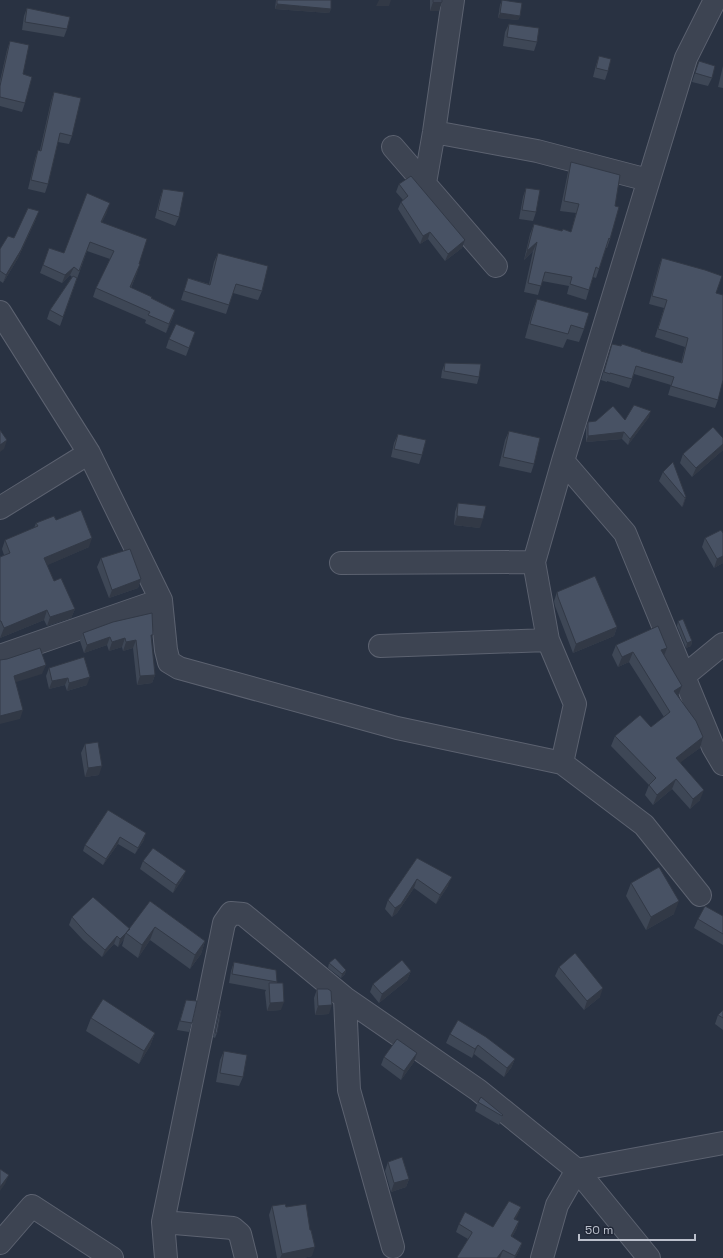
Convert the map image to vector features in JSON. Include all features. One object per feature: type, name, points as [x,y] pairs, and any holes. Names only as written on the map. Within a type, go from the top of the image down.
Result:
[{"type":"street","points":[[425,183],[453,0]]},
{"type":"street","points":[[562,763],[575,704],[548,640],[534,562],[563,461],[686,58],[715,0]]},
{"type":"street","points":[[434,132],[537,151],[648,180]]},
{"type":"street","points":[[393,146],[496,266]]},
{"type":"street","points":[[0,312],[89,453],[161,600],[166,650],[169,662],[179,668],[397,728],[562,763],[644,825],[700,895]]},
{"type":"street","points":[[0,508],[89,453]]},
{"type":"street","points":[[563,461],[625,533],[713,746],[723,764]]},
{"type":"street","points":[[341,563],[534,562]]},
{"type":"street","points":[[0,656],[161,600]]},
{"type":"street","points":[[380,646],[548,640]]},
{"type":"street","points":[[684,676],[723,644]]},
{"type":"street","points":[[166,1258],[164,1222],[224,923],[231,913],[243,914],[346,998],[478,1090],[577,1170],[649,1258]]},
{"type":"street","points":[[346,998],[349,1090],[393,1247]]},
{"type":"street","points":[[577,1170],[723,1143]]},
{"type":"street","points":[[542,1258],[557,1206],[577,1170]]},
{"type":"street","points":[[0,1242],[32,1206],[112,1258]]},
{"type":"street","points":[[164,1222],[233,1228],[240,1234],[246,1258]]},
{"type":"building","points":[[277,0],[331,0],[331,9],[277,4]]},
{"type":"building","points":[[433,0],[442,0],[442,2],[433,2]]},
{"type":"building","points":[[502,0],[522,3],[520,16],[500,13]]},
{"type":"building","points":[[27,8],[70,17],[67,29],[25,22]]},
{"type":"building","points":[[509,24],[539,28],[537,42],[507,37]]},
{"type":"building","points":[[10,41],[29,45],[23,74],[32,77],[25,103],[0,97],[0,86]]},
{"type":"building","points":[[599,56],[611,59],[608,71],[596,68]]},
{"type":"building","points":[[699,61],[715,66],[712,78],[695,73]]},
{"type":"building","points":[[54,92],[81,98],[72,136],[60,133],[48,184],[31,180],[38,150],[41,151]]},
{"type":"building","points":[[571,162],[620,175],[615,206],[619,207],[610,239],[609,238],[599,269],[596,267],[589,290],[570,284],[572,277],[545,272],[541,286],[528,283],[537,242],[527,251],[534,224],[562,231],[563,229],[571,232],[579,204],[564,201]]},
{"type":"building","points":[[411,176],[465,240],[448,254],[430,232],[423,236],[401,202],[408,196],[399,184]]},
{"type":"building","points":[[526,188],[540,190],[536,212],[522,210]]},
{"type":"building","points":[[163,189],[184,192],[179,217],[158,210]]},
{"type":"building","points":[[87,193],[110,203],[101,222],[147,239],[140,264],[130,287],[175,310],[169,324],[148,315],[150,312],[96,288],[114,251],[90,242],[79,271],[74,267],[65,275],[43,265],[49,248],[64,253]]},
{"type":"building","points":[[28,208],[39,211],[21,250],[6,275],[0,271],[0,249],[8,236],[14,238]]},
{"type":"building","points":[[218,253],[268,266],[262,291],[236,284],[229,305],[184,291],[188,278],[210,285]]},
{"type":"building","points":[[662,258],[722,276],[716,293],[723,295],[723,380],[718,400],[671,386],[674,377],[636,366],[632,379],[604,372],[612,344],[621,346],[622,344],[682,363],[688,338],[658,329],[667,300],[652,296]]},
{"type":"building","points":[[73,276],[77,278],[63,317],[50,310]]},
{"type":"building","points":[[537,299],[589,313],[584,329],[571,325],[568,334],[530,324]]},
{"type":"building","points":[[176,324],[195,332],[189,348],[169,339]]},
{"type":"building","points":[[445,363],[481,364],[479,377],[444,371]]},
{"type":"building","points":[[634,405],[651,411],[630,439],[624,432],[588,436],[588,422],[596,421],[613,406],[625,420]]},
{"type":"building","points":[[713,427],[723,438],[723,444],[696,468],[683,454]]},
{"type":"building","points":[[0,430],[7,440],[0,445]]},
{"type":"building","points":[[509,431],[540,438],[534,464],[503,457]]},
{"type":"building","points":[[398,434],[426,440],[422,455],[394,449]]},
{"type":"building","points":[[673,462],[686,497],[685,498],[663,472]]},
{"type":"building","points":[[458,503],[486,506],[483,519],[457,516]]},
{"type":"building","points":[[81,510],[92,538],[44,558],[54,581],[61,578],[75,609],[50,617],[47,610],[4,628],[0,621],[0,557],[10,553],[5,540],[38,526],[36,523],[54,516],[56,520]]},
{"type":"building","points":[[721,530],[723,533],[723,556],[717,559],[705,538]]},
{"type":"building","points":[[130,549],[141,579],[112,590],[101,558]]},
{"type":"building","points":[[595,576],[617,627],[576,644],[557,592]]},
{"type":"building","points":[[152,613],[153,635],[151,635],[155,675],[140,676],[136,640],[126,642],[125,638],[112,642],[110,637],[87,645],[83,633],[113,622]]},
{"type":"building","points":[[683,619],[692,641],[687,643],[678,621]]},
{"type":"building","points":[[658,626],[667,648],[661,650],[682,686],[674,691],[696,721],[703,737],[676,758],[704,790],[693,799],[676,779],[657,795],[649,785],[656,778],[615,736],[640,715],[651,727],[670,712],[633,652],[622,657],[616,645]]},
{"type":"building","points":[[40,648],[46,665],[14,676],[23,710],[0,716],[0,660]]},
{"type":"building","points":[[84,657],[90,677],[69,683],[68,678],[52,681],[49,668]]},
{"type":"building","points":[[98,742],[102,766],[88,768],[85,744]]},
{"type":"building","points":[[108,810],[146,833],[138,848],[120,837],[106,859],[85,845]]},
{"type":"building","points":[[153,848],[186,871],[176,885],[143,861]]},
{"type":"building","points":[[417,858],[452,877],[440,895],[417,879],[401,904],[395,908],[388,900]]},
{"type":"building","points":[[659,867],[679,901],[651,917],[631,883]]},
{"type":"building","points":[[93,897],[130,929],[120,939],[117,936],[105,950],[86,933],[72,917]]},
{"type":"building","points":[[150,901],[205,941],[195,955],[155,927],[142,945],[126,933]]},
{"type":"building","points":[[705,906],[723,916],[723,934],[698,919]]},
{"type":"building","points":[[575,953],[603,988],[587,1001],[559,967]]},
{"type":"building","points":[[335,958],[346,970],[342,974],[329,963]]},
{"type":"building","points":[[402,960],[411,971],[382,994],[373,984]]},
{"type":"building","points":[[234,962],[276,970],[277,982],[232,974]]},
{"type":"building","points":[[269,983],[283,983],[284,1002],[270,1003]]},
{"type":"building","points":[[317,989],[328,989],[331,991],[332,1005],[318,1006]]},
{"type":"building","points":[[103,999],[155,1033],[144,1051],[91,1018]]},
{"type":"building","points":[[186,1000],[197,1001],[192,1023],[180,1021]]},
{"type":"building","points":[[220,1010],[217,1033],[215,1033]]},
{"type":"building","points":[[723,1010],[723,1018],[718,1015]]},
{"type":"building","points":[[458,1020],[486,1037],[515,1059],[507,1068],[478,1045],[475,1049],[450,1034]]},
{"type":"building","points":[[397,1039],[417,1053],[404,1071],[384,1057]]},
{"type":"building","points":[[224,1051],[247,1055],[243,1077],[220,1073]]},
{"type":"building","points":[[481,1097],[503,1115],[502,1116],[478,1102]]},
{"type":"building","points":[[402,1157],[409,1179],[394,1183],[388,1162]]},
{"type":"building","points":[[0,1169],[9,1175],[0,1187]]},
{"type":"building","points":[[509,1201],[521,1207],[514,1219],[519,1221],[511,1236],[522,1243],[515,1256],[503,1250],[497,1258],[458,1258],[457,1257],[472,1233],[459,1224],[465,1212],[493,1227]]},
{"type":"building","points":[[285,1204],[286,1207],[306,1204],[310,1230],[315,1247],[282,1254],[272,1206]]}]
